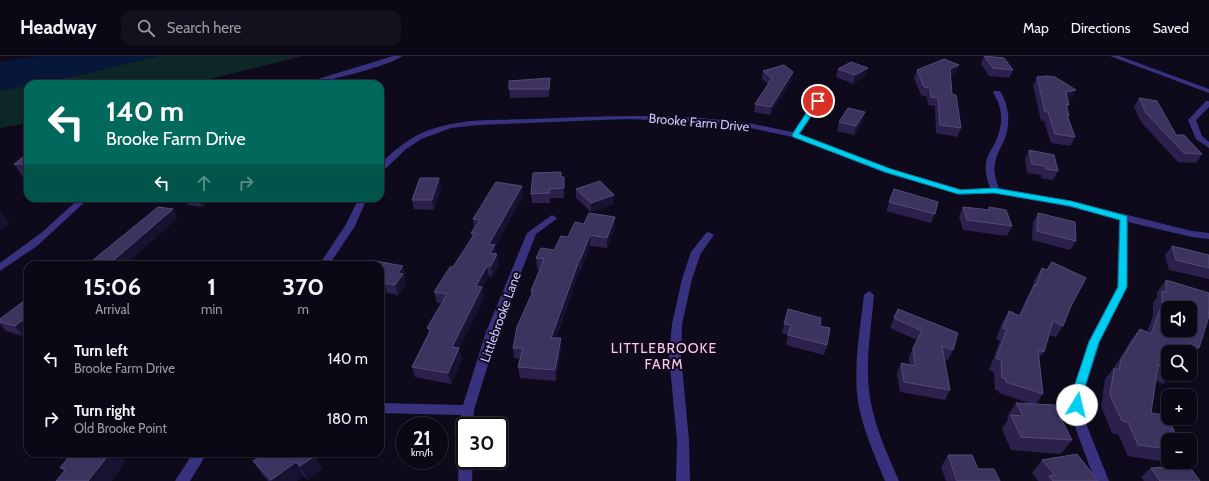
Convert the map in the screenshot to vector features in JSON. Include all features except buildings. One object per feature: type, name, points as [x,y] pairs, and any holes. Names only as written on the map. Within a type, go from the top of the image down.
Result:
[{"type":"street","points":[[320,80],[371,66],[399,56]]},
{"type":"street","points":[[1113,56],[1209,91]]},
{"type":"street","points":[[994,190],[989,168],[994,153],[1004,134],[1006,123],[1000,97],[997,93]]},
{"type":"street","points":[[795,135],[818,101]]},
{"type":"street","points":[[1209,103],[1192,120],[1199,137],[1209,146]]},
{"type":"street","name":"Brooke Farm Drive","points":[[384,165],[402,148],[432,131],[451,126],[478,123],[627,117],[702,120],[741,124],[795,135],[888,171],[961,192],[994,190],[1071,204],[1192,234],[1209,236]]},
{"type":"street","points":[[0,268],[35,243],[81,202]]},
{"type":"street","points":[[327,261],[350,226],[362,202]]},
{"type":"street","name":"Littlebrooke Lane","points":[[468,417],[468,410],[492,332],[532,233],[552,218]]},
{"type":"street","points":[[1102,481],[1077,416],[1078,393],[1094,342],[1122,287],[1124,218]]},
{"type":"street","points":[[683,481],[683,440],[675,356],[677,324],[686,279],[696,252],[709,235]]},
{"type":"street","points":[[869,295],[863,352],[863,391],[872,432],[892,481]]},
{"type":"street","points":[[384,408],[468,410]]},
{"type":"street","points":[[182,481],[197,457]]},
{"type":"street","points":[[465,481],[466,469]]},
{"type":"green space","points":[[158,56],[302,56],[205,80],[54,80]]},
{"type":"green space","points":[[24,86],[24,124],[0,128],[0,91]]},
{"type":"water","points":[[40,56],[158,56],[54,80],[24,80],[24,86],[0,91],[0,62]]},
{"type":"district","name":"LITTLEBROOKE FARM","points":[[664,356]]},
{"type":"route","points":[[818,101],[795,135],[888,171],[961,192],[994,190],[1071,204],[1124,218],[1122,287],[1094,342],[1078,393],[1077,405]]}]
